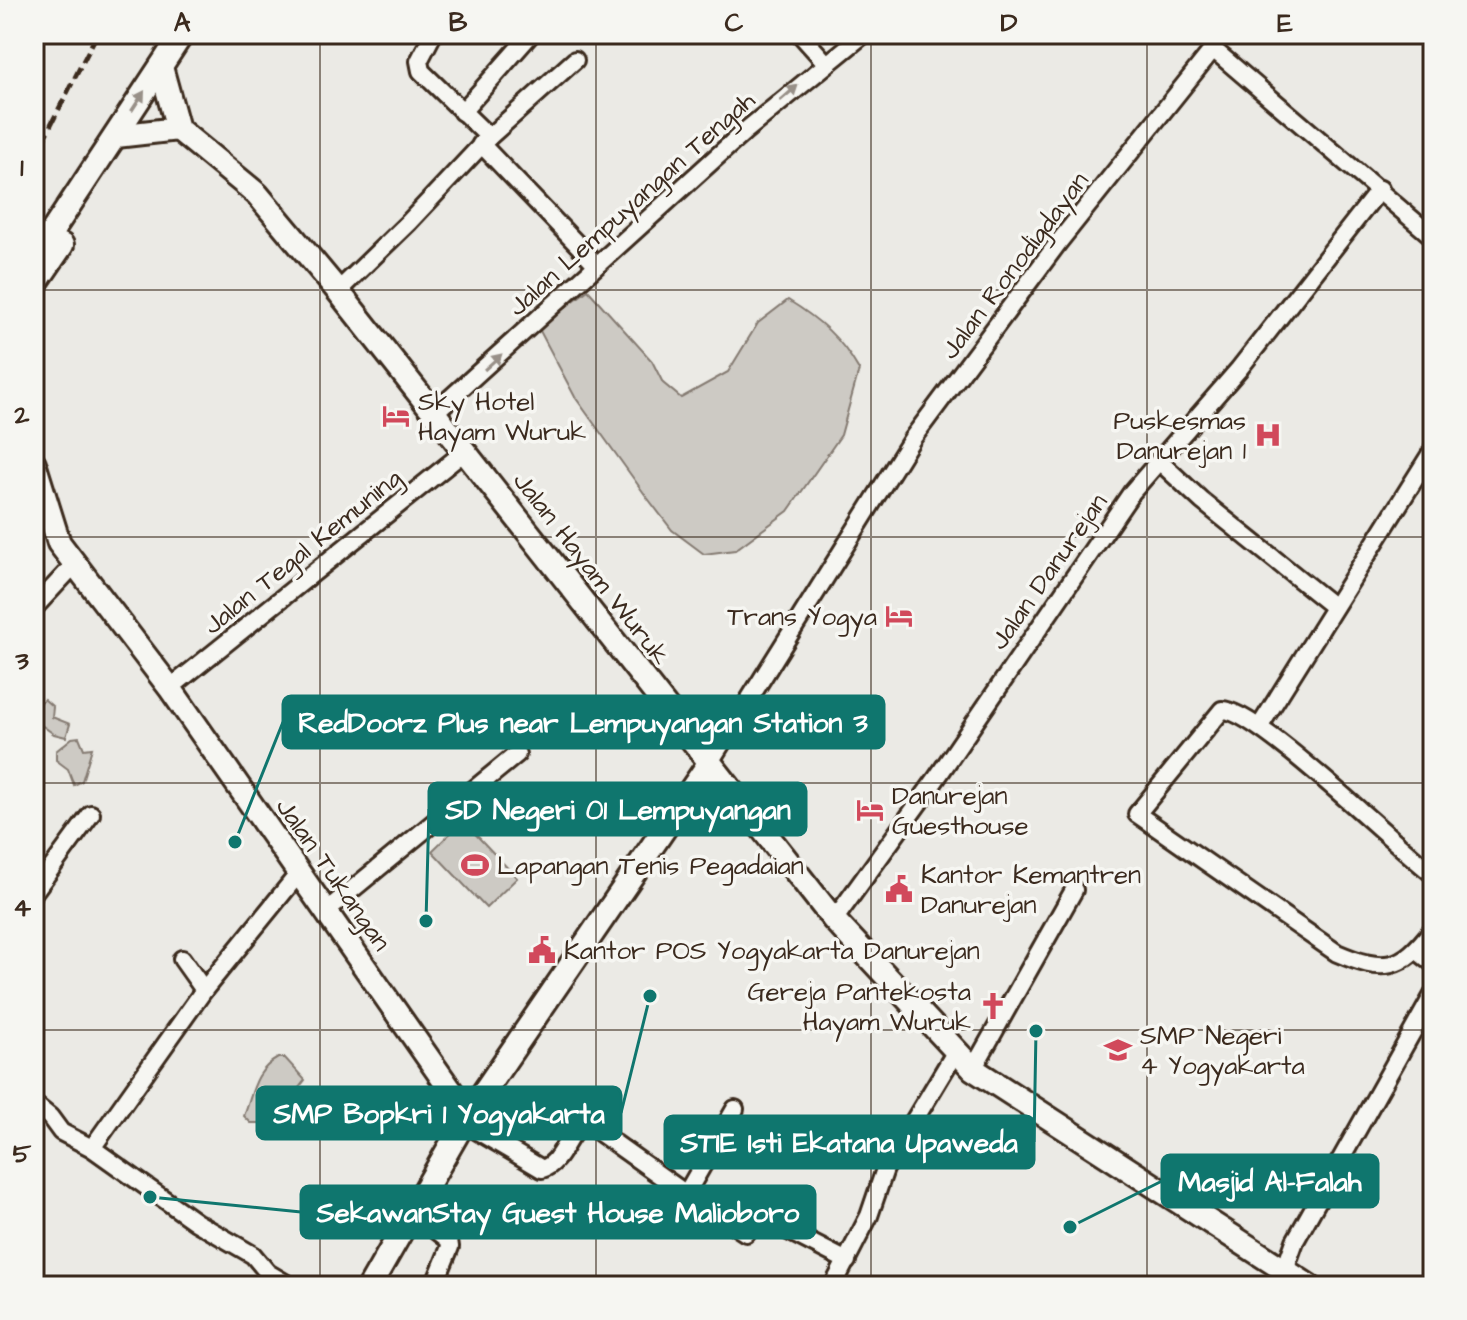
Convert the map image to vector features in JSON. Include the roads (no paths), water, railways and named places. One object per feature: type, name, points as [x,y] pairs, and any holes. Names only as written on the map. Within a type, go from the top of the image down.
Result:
[{"type":"street","points":[[34,286],[182,34]]},
{"type":"street","points":[[433,34],[419,61],[421,71],[462,112],[597,265]]},
{"type":"street","points":[[462,112],[531,34]]},
{"type":"street","points":[[800,34],[826,63]]},
{"type":"street","name":"Jalan Lempuyangan Tengah","points":[[434,413],[826,63],[864,34]]},
{"type":"street","name":"Jalan Ronodigdayan","points":[[710,762],[912,439],[1058,243],[1224,34]]},
{"type":"street","points":[[1213,49],[1433,237]]},
{"type":"street","points":[[338,291],[409,222],[485,141],[575,60]]},
{"type":"street","points":[[34,259],[125,135],[178,129],[161,67]]},
{"type":"street","name":"Jalan Hayam Wuruk","points":[[178,129],[257,194],[338,291],[834,920],[973,1069],[1309,1286]]},
{"type":"street","name":"Jalan Danurejan","points":[[834,920],[936,779],[1132,492],[1273,326],[1380,189]]},
{"type":"street","points":[[1260,726],[1433,450]]},
{"type":"street","name":"Jalan Tegal Kemuning","points":[[170,688],[315,575],[413,490],[464,452]]},
{"type":"street","points":[[1159,461],[1202,501],[1334,607]]},
{"type":"street","name":"Jalan Tukangan","points":[[34,463],[53,534],[170,688],[466,1119]]},
{"type":"street","points":[[34,608],[74,565]]},
{"type":"street","points":[[1433,874],[1397,847],[1260,726],[1240,714],[1222,710],[1188,747],[1137,814],[1337,953],[1375,967],[1400,961],[1416,950],[1433,929]]},
{"type":"street","points":[[326,911],[517,754]]},
{"type":"street","points":[[370,1286],[466,1119],[710,762]]},
{"type":"street","points":[[34,892],[91,814]]},
{"type":"street","points":[[92,1148],[204,990],[299,873]]},
{"type":"street","points":[[973,1069],[1074,890]]},
{"type":"street","points":[[1416,950],[1433,963]]},
{"type":"street","points":[[182,959],[204,990]]},
{"type":"street","points":[[1285,1269],[1295,1241],[1433,995]]},
{"type":"street","points":[[833,1286],[869,1216],[885,1169],[956,1051]]},
{"type":"street","points":[[34,1104],[50,1117],[61,1132],[92,1148],[196,1222],[253,1255],[268,1273],[290,1286]]},
{"type":"street","points":[[686,1194],[735,1109]]},
{"type":"street","points":[[466,1119],[539,1168],[551,1165],[577,1127],[585,1122],[746,1233],[759,1216],[847,1261]]},
{"type":"street","points":[[413,1212],[449,1240],[434,1286]]},
{"type":"railway","points":[[34,158],[97,34]]},
{"type":"place","name":"Sky Hotel Hayam Wuruk","points":[[396,416]]},
{"type":"place","name":"Puskesmas Danurejan 1","points":[[1268,435]]},
{"type":"place","name":"Trans Yogya","points":[[899,616]]},
{"type":"place","name":"Danurejan Guesthouse","points":[[870,810]]},
{"type":"place","name":"RedDoorz Plus near Lempuyangan Station 3","points":[[235,842]]},
{"type":"place","name":"Lapangan Tenis Pegadaian","points":[[475,865]]},
{"type":"place","name":"Kantor Kemantren Danurejan","points":[[899,889]]},
{"type":"place","name":"SD Negeri 01 Lempuyangan","points":[[426,921]]},
{"type":"place","name":"Kantor POS Yogyakarta Danurejan","points":[[542,950]]},
{"type":"place","name":"SMP Bopkri 1 Yogyakarta","points":[[650,996]]},
{"type":"place","name":"Gereja Pantekosta Hayam Wuruk","points":[[993,1006]]},
{"type":"place","name":"STIE Isti Ekatana Upaweda","points":[[1036,1031]]},
{"type":"place","name":"SMP Negeri 4 Yogyakarta","points":[[1118,1050]]},
{"type":"place","name":"SekawanStay Guest House Malioboro","points":[[150,1197]]},
{"type":"place","name":"Masjid Al-Falah","points":[[1070,1227]]}]
